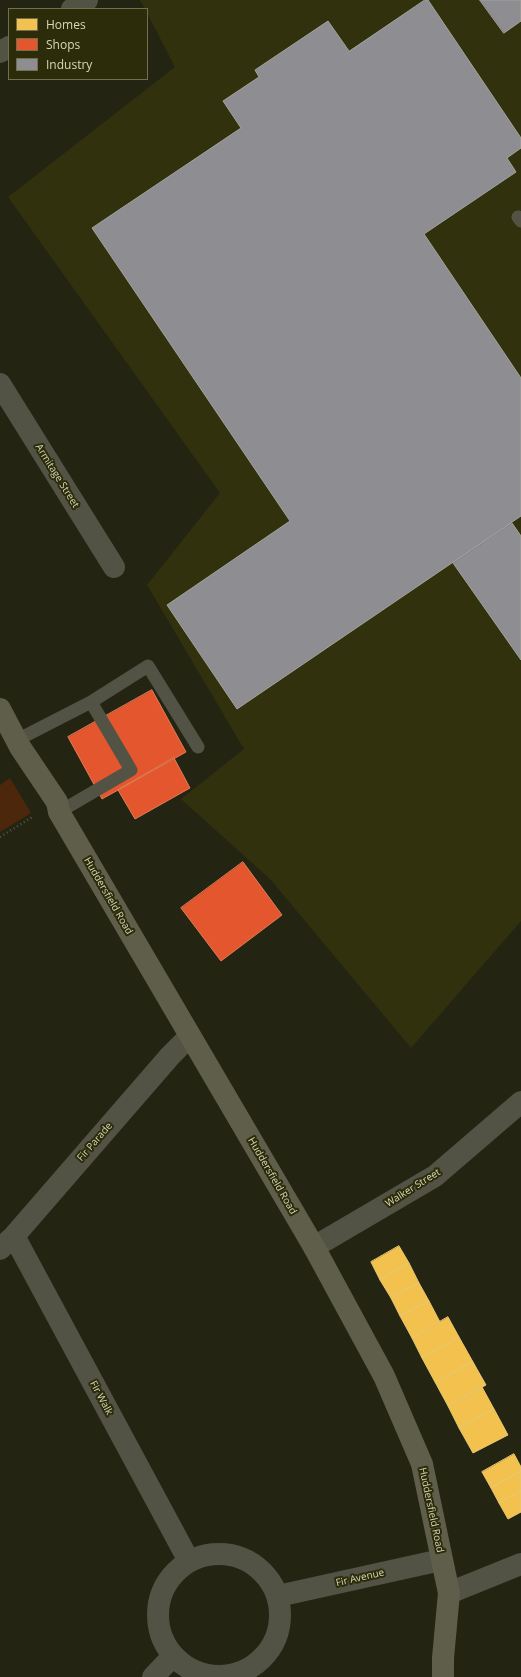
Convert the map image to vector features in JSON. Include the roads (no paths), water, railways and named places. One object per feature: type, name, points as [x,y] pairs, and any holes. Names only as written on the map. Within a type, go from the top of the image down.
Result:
[{"type":"highway","name":"Huddersfield Road","points":[[0,709],[314,1247],[384,1376],[422,1464],[449,1593],[443,1658],[443,1677]]},
{"type":"street","points":[[74,8],[87,0]]},
{"type":"street","name":"Armitage Street","points":[[0,384],[114,567]]},
{"type":"street","name":"Fir Parade","points":[[7,1242],[170,1056],[190,1036]]},
{"type":"street","name":"Walker Street","points":[[314,1247],[435,1176],[521,1102]]},
{"type":"street","name":"Fir Walk","points":[[7,1242],[189,1561]]},
{"type":"street","points":[[218,1553],[242,1557],[258,1566],[270,1580],[278,1596],[281,1617],[276,1637],[266,1655],[250,1668],[230,1676],[209,1676],[190,1669],[173,1656],[163,1641],[158,1623],[158,1605],[164,1587],[170,1577],[174,1572],[189,1561],[206,1554],[218,1553]]},
{"type":"street","name":"Fir Avenue","points":[[278,1596],[441,1560]]},
{"type":"street","points":[[449,1593],[521,1564]]},
{"type":"street","points":[[153,1677],[173,1656]]},
{"type":"lane","points":[[17,740],[91,702],[148,666],[198,747]]},
{"type":"lane","points":[[58,807],[131,770],[91,702]]}]
